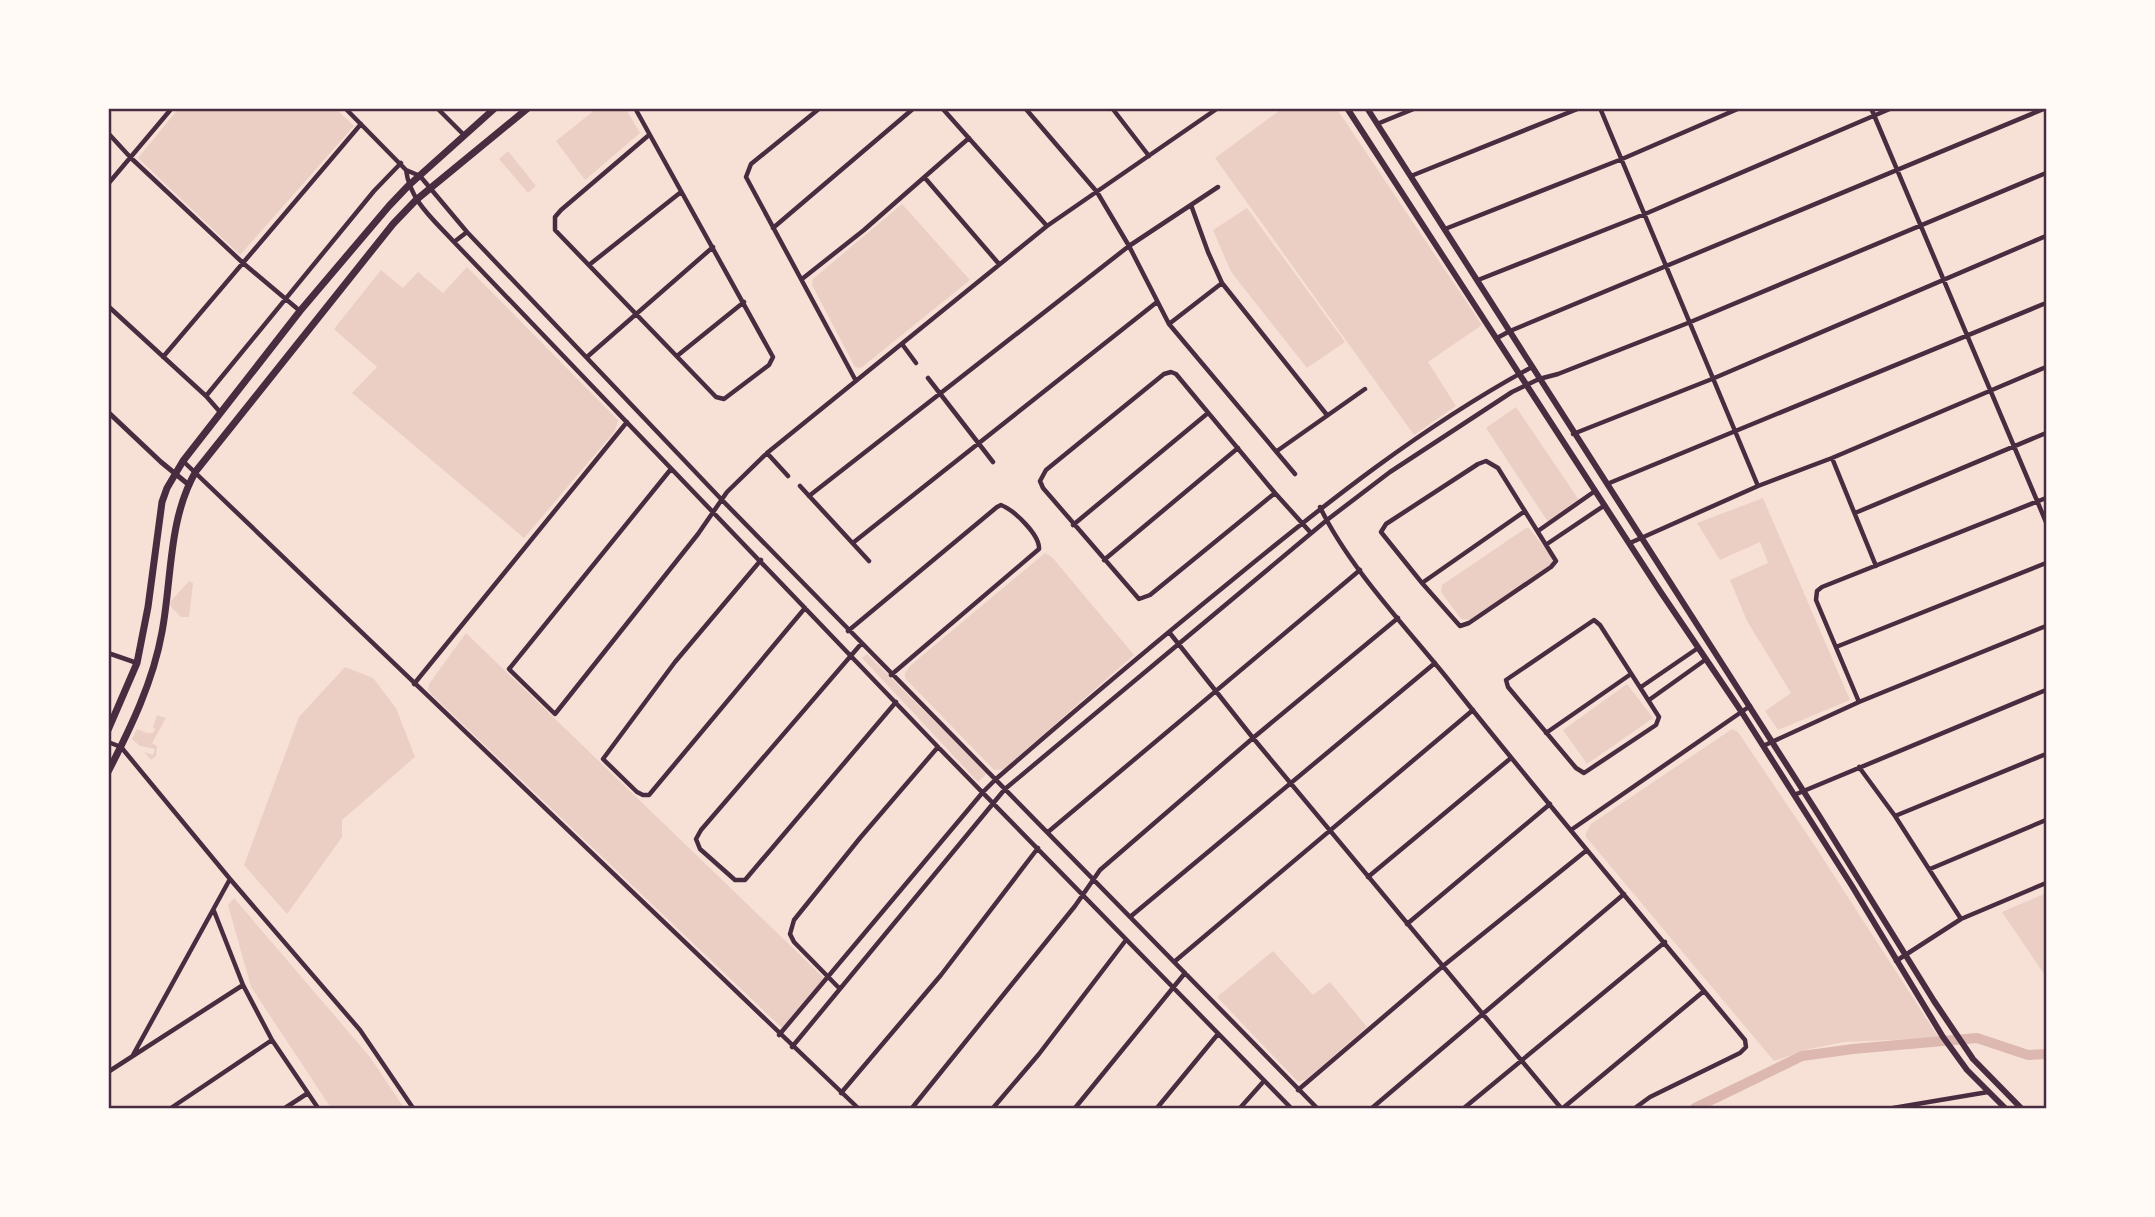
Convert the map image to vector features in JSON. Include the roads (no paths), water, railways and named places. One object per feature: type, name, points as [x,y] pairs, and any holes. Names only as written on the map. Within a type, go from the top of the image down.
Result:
[{"type":"main road","points":[[108,730],[138,663],[162,502],[183,461],[300,311],[408,186],[495,108]]},
{"type":"main road","points":[[108,772],[147,689],[162,634],[176,528],[196,471],[365,256],[416,200],[528,108]]},
{"type":"main road","points":[[1347,108],[1705,660],[1741,711],[1956,1057],[2005,1108]]},
{"type":"main road","points":[[1367,108],[1446,229],[1573,434],[1804,790],[1958,1037],[1989,1079],[2021,1108]]},
{"type":"street","points":[[108,184],[172,108]]},
{"type":"street","points":[[345,108],[401,163],[406,170],[408,186],[416,200],[454,242],[993,803],[1292,1108]]},
{"type":"street","points":[[438,108],[464,135]]},
{"type":"street","points":[[635,108],[774,357],[769,365],[728,397],[720,399],[555,230],[555,217],[649,135]]},
{"type":"street","points":[[820,108],[751,164],[746,177],[856,381]]},
{"type":"street","points":[[773,228],[914,108]]},
{"type":"street","points":[[942,108],[1047,226]]},
{"type":"street","points":[[1025,108],[1097,192],[1129,246],[1168,324],[1295,474]]},
{"type":"street","points":[[671,469],[509,669],[555,714],[739,479],[767,453],[1047,226],[1218,108]]},
{"type":"street","points":[[1377,124],[1416,108]]},
{"type":"street","points":[[1411,176],[1580,108]]},
{"type":"street","points":[[1600,108],[1645,214],[1664,267],[1758,486]]},
{"type":"street","points":[[1446,229],[1622,159],[1740,108]]},
{"type":"street","points":[[1871,108],[2046,522]]},
{"type":"street","points":[[1478,280],[1645,214],[1892,108]]},
{"type":"street","points":[[1497,338],[2046,108]]},
{"type":"street","points":[[1114,109],[1149,156]]},
{"type":"street","points":[[163,356],[361,124]]},
{"type":"street","points":[[108,133],[243,263],[300,311]]},
{"type":"street","points":[[802,279],[925,178],[969,138]]},
{"type":"street","points":[[206,396],[374,191],[401,163]]},
{"type":"street","points":[[406,170],[419,176],[467,232],[848,631],[1317,1108]]},
{"type":"street","points":[[792,1047],[1005,789],[1311,533],[1390,472],[1512,392],[1539,379],[1688,323],[2046,173]]},
{"type":"street","points":[[925,178],[999,264]]},
{"type":"street","points":[[809,496],[1129,246],[1218,187]]},
{"type":"street","points":[[589,265],[681,192]]},
{"type":"street","points":[[1191,205],[1222,283],[1327,415]]},
{"type":"street","points":[[454,242],[467,232]]},
{"type":"street","points":[[1573,434],[1712,379],[2046,236]]},
{"type":"street","points":[[587,356],[713,247]]},
{"type":"street","points":[[1168,324],[1222,283]]},
{"type":"street","points":[[677,356],[744,302]]},
{"type":"street","points":[[854,542],[1157,302]]},
{"type":"street","points":[[1607,484],[2046,303]]},
{"type":"street","points":[[108,306],[220,412]]},
{"type":"street","points":[[902,344],[916,363]]},
{"type":"street","points":[[779,1035],[996,779],[1321,507],[1381,463],[1532,367]]},
{"type":"street","points":[[1630,543],[1758,486],[1832,458],[2046,367]]},
{"type":"street","points":[[1275,493],[1144,599],[1139,599],[1073,525],[1040,481],[1042,475],[1168,372],[1176,374],[1311,533]]},
{"type":"street","points":[[928,378],[993,463]]},
{"type":"street","points":[[1277,452],[1365,389]]},
{"type":"street","points":[[108,412],[189,485]]},
{"type":"street","points":[[1073,525],[1208,413]]},
{"type":"street","points":[[414,684],[627,422]]},
{"type":"street","points":[[1855,513],[2046,433]]},
{"type":"street","points":[[1104,560],[1238,448]]},
{"type":"street","points":[[767,453],[788,476]]},
{"type":"street","points":[[1832,458],[1876,566]]},
{"type":"street","points":[[183,461],[858,1108]]},
{"type":"street","points":[[1486,461],[1498,468],[1538,531],[1556,561],[1464,626],[1457,624],[1381,532],[1386,524],[1486,461]]},
{"type":"street","points":[[800,486],[869,561]]},
{"type":"street","points":[[1538,531],[1596,491]]},
{"type":"street","points":[[1859,702],[1816,600],[1817,591],[2046,498]]},
{"type":"street","points":[[1547,544],[1605,505]]},
{"type":"street","points":[[848,631],[997,507],[1005,506],[1038,539],[1040,544],[1036,553],[891,675]]},
{"type":"street","points":[[1321,507],[1337,539],[1398,618],[1745,1040],[1746,1047],[1740,1053],[1650,1097],[1635,1108]]},
{"type":"street","points":[[1422,583],[1525,511]]},
{"type":"street","points":[[761,560],[675,662],[603,759],[637,792],[649,795],[805,608]]},
{"type":"street","points":[[1836,647],[2046,563]]},
{"type":"street","points":[[1048,832],[1360,570]]},
{"type":"street","points":[[912,1108],[1100,870],[1398,618]]},
{"type":"street","points":[[1594,620],[1640,687],[1657,713],[1659,721],[1584,773],[1576,768],[1506,683],[1508,677],[1594,620]]},
{"type":"street","points":[[1763,746],[1859,702],[2046,626]]},
{"type":"street","points":[[1169,632],[1406,924],[1562,1108],[1704,991]]},
{"type":"street","points":[[1693,640],[1702,633]]},
{"type":"street","points":[[861,644],[701,830],[696,839],[700,849],[735,880],[746,880],[896,702]]},
{"type":"street","points":[[1640,687],[1698,648]]},
{"type":"street","points":[[108,653],[138,663]]},
{"type":"street","points":[[1648,700],[1705,660]]},
{"type":"street","points":[[1130,917],[1435,663]]},
{"type":"street","points":[[1546,733],[1632,674]]},
{"type":"street","points":[[1794,795],[2046,690]]},
{"type":"street","points":[[1571,830],[1749,706]]},
{"type":"street","points":[[1174,962],[1473,710]]},
{"type":"street","points":[[108,742],[121,747],[360,1030],[413,1108]]},
{"type":"street","points":[[840,989],[794,942],[790,934],[794,920],[939,747]]},
{"type":"street","points":[[1895,816],[2046,754]]},
{"type":"street","points":[[1368,877],[1511,758]]},
{"type":"street","points":[[1859,767],[1895,816],[1961,919]]},
{"type":"street","points":[[1406,924],[1550,804]]},
{"type":"street","points":[[1930,869],[2046,820]]},
{"type":"street","points":[[841,1093],[940,975],[1038,848]]},
{"type":"street","points":[[1298,1090],[1443,965],[1587,850]]},
{"type":"street","points":[[133,1055],[230,879]]},
{"type":"street","points":[[1896,961],[1961,919],[2046,883]]},
{"type":"street","points":[[1372,1108],[1624,894]]},
{"type":"street","points":[[214,911],[243,985],[272,1040],[318,1108]]},
{"type":"street","points":[[993,1108],[1039,1054],[1126,940]]},
{"type":"street","points":[[1464,1108],[1665,942]]},
{"type":"street","points":[[1075,1108],[1185,973]]},
{"type":"street","points":[[108,1073],[243,985]]},
{"type":"street","points":[[1157,1108],[1218,1034]]},
{"type":"street","points":[[171,1108],[272,1040]]},
{"type":"street","points":[[1240,1108],[1264,1081]]},
{"type":"street","points":[[1893,1108],[1988,1092]]},
{"type":"street","points":[[285,1108],[308,1093]]},
{"type":"waterway","points":[[1695,1108],[1802,1056],[1977,1038],[2028,1055],[2046,1054]]}]
